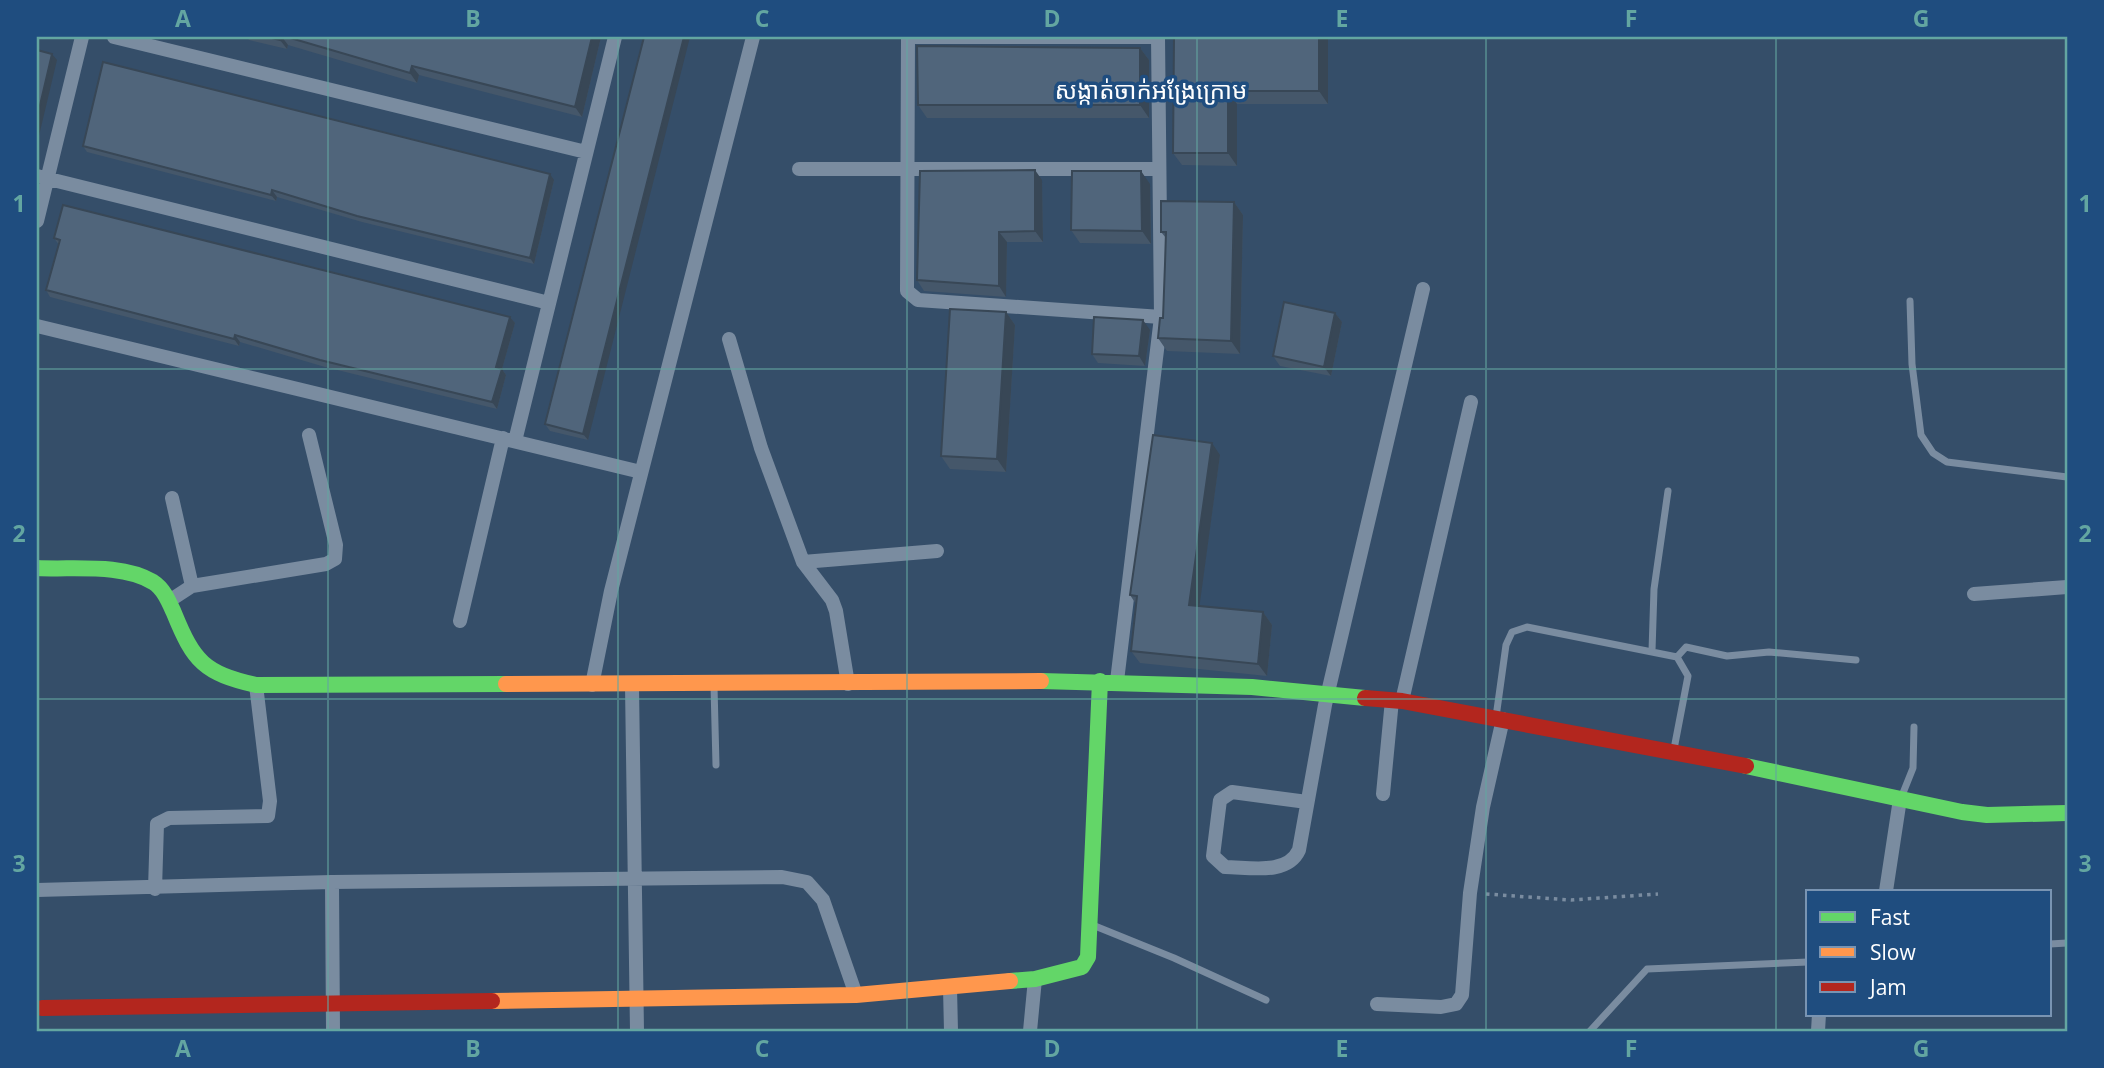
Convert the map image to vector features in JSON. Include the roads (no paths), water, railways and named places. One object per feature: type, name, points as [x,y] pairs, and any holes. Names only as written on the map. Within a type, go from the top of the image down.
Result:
[{"type":"street","points":[[37,220],[42,177],[82,37]]},
{"type":"street","points":[[114,37],[134,39],[586,152]]},
{"type":"street","points":[[460,621],[549,303],[615,37]]},
{"type":"street","points":[[592,685],[600,638],[641,472],[753,37]]},
{"type":"street","points":[[41,1009],[856,995],[1035,979],[1082,967],[1088,957],[1108,681],[1161,317],[1158,37],[908,37],[907,290],[911,296],[918,300],[1161,317]]},
{"type":"street","points":[[799,169],[1159,169]]},
{"type":"street","points":[[42,177],[549,303]]},
{"type":"street","points":[[1307,802],[1232,792],[1224,795],[1220,800],[1213,856],[1225,867],[1278,868],[1295,857],[1307,802],[1325,705],[1330,694],[1423,289]]},
{"type":"street","points":[[37,326],[641,472]]},
{"type":"street","points":[[729,339],[761,447],[803,562],[832,600],[836,611],[848,684]]},
{"type":"street","points":[[1382,794],[1397,701],[1471,402]]},
{"type":"street","points":[[169,601],[192,586],[326,564],[335,559],[336,545],[309,435]]},
{"type":"street","points":[[172,498],[192,586]]},
{"type":"street","points":[[803,562],[937,551]]},
{"type":"street","points":[[37,568],[132,574],[154,583],[169,601],[194,660],[221,677],[256,685],[632,686],[1108,681],[1330,694],[1397,701],[1499,718],[1987,816],[2067,813]]},
{"type":"street","points":[[1974,594],[2067,587]]},
{"type":"street","points":[[155,889],[157,824],[169,818],[268,816],[270,801],[256,685]]},
{"type":"street","points":[[632,686],[637,1031]]},
{"type":"street","points":[[1377,1004],[1441,1007],[1456,1004],[1462,995],[1470,893],[1499,718]]},
{"type":"street","points":[[1886,890],[1900,799]]},
{"type":"street","points":[[37,890],[155,889],[332,882],[782,877],[807,882],[823,900],[856,995]]},
{"type":"street","points":[[332,882],[333,1031]]},
{"type":"street","points":[[1030,1031],[1035,979]]},
{"type":"street","points":[[950,988],[951,1031]]},
{"type":"lane","points":[[1910,301],[1912,364],[1921,435],[1933,453],[1947,462],[2067,477]]},
{"type":"lane","points":[[1652,651],[1654,589],[1668,491]]},
{"type":"lane","points":[[1499,718],[1506,645],[1512,632],[1527,627],[1677,657],[1688,676],[1673,751]]},
{"type":"lane","points":[[1677,657],[1686,647],[1727,656],[1769,652],[1856,660]]},
{"type":"lane","points":[[714,685],[716,765]]},
{"type":"lane","points":[[1900,799],[1913,768],[1914,727]]},
{"type":"lane","points":[[1090,923],[1266,1000]]},
{"type":"lane","points":[[1590,1031],[1647,969],[1806,962]]},
{"type":"district","name":"សង្កាត់ចាក់អង្រែក្រោម","points":[[1151,89]]}]
